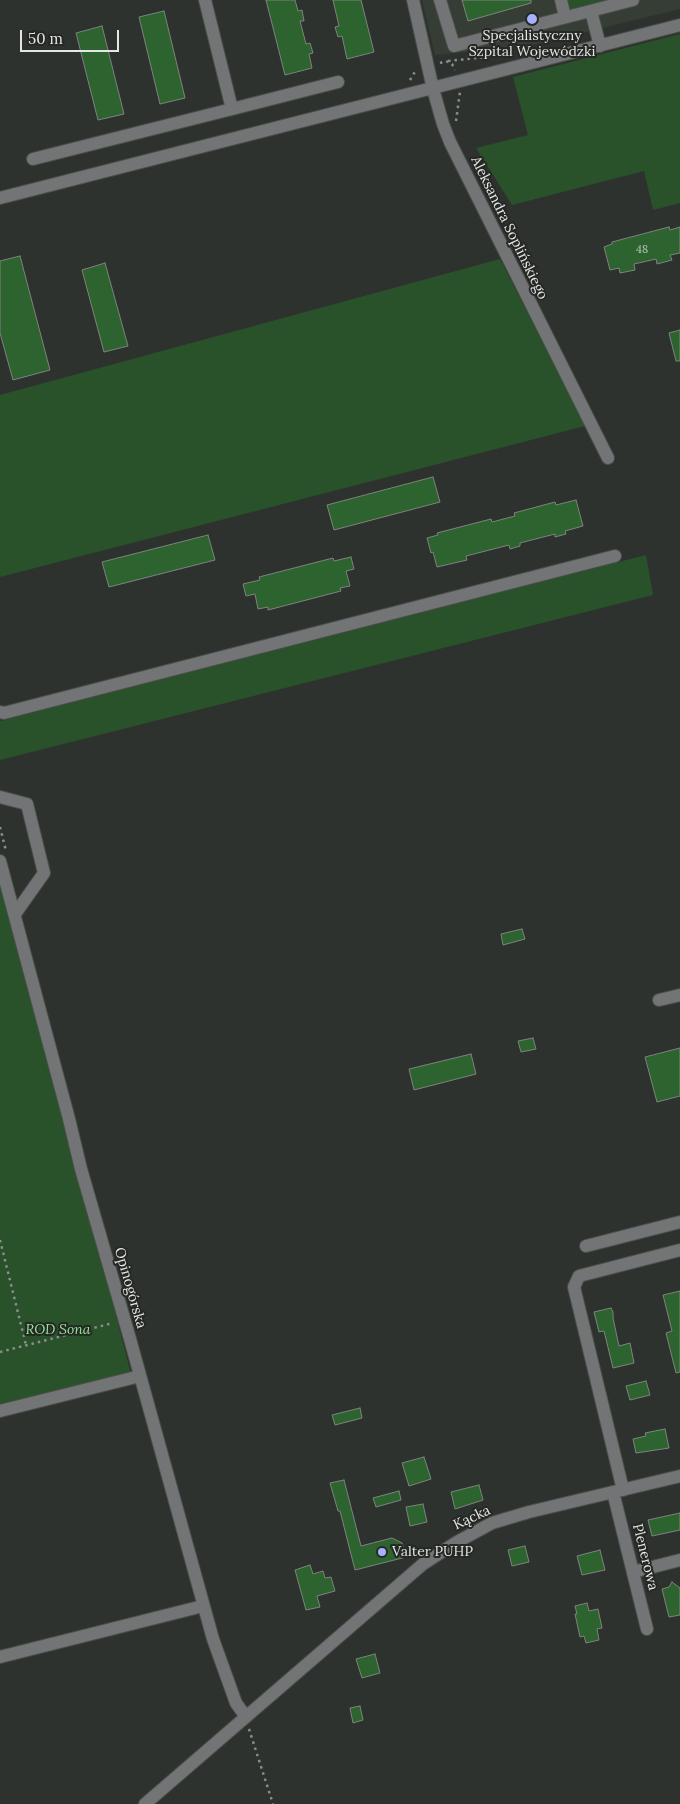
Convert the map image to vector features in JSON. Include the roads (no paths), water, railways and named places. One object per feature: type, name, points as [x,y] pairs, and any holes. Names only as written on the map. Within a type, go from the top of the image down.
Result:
[{"type":"street","points":[[205,0],[232,109]]},
{"type":"street","name":"Aleksandra Soplińskiego","points":[[413,0],[433,89],[450,142],[608,458]]},
{"type":"street","points":[[440,0],[454,46],[633,0]]},
{"type":"street","points":[[561,0],[565,17]]},
{"type":"street","points":[[591,11],[600,46]]},
{"type":"street","points":[[0,198],[680,25]]},
{"type":"street","points":[[33,159],[338,82]]},
{"type":"street","points":[[0,712],[4,713],[615,556]]},
{"type":"street","points":[[0,797],[27,804],[44,873],[15,914]]},
{"type":"street","name":"Opinogórska","points":[[0,861],[81,1169],[203,1606],[236,1702],[246,1717]]},
{"type":"street","points":[[659,1000],[680,995]]},
{"type":"street","points":[[586,1246],[680,1222]]},
{"type":"street","name":"Plenerowa","points":[[647,1629],[633,1572],[618,1491],[574,1287],[579,1276],[680,1250]]},
{"type":"street","points":[[0,1411],[140,1376]]},
{"type":"street","name":"Kącka","points":[[145,1804],[423,1564],[456,1542],[492,1523],[529,1512],[680,1476]]},
{"type":"street","points":[[633,1572],[680,1560]]},
{"type":"street","points":[[0,1657],[203,1606]]},
{"type":"place","name":"Specjalistyczny Szpital Wojewódzki","points":[[532,19]]},
{"type":"place","name":"Valter PUHP","points":[[382,1552]]},
{"type":"park label","name":"ROD Sona","points":[[58,1330]]}]
